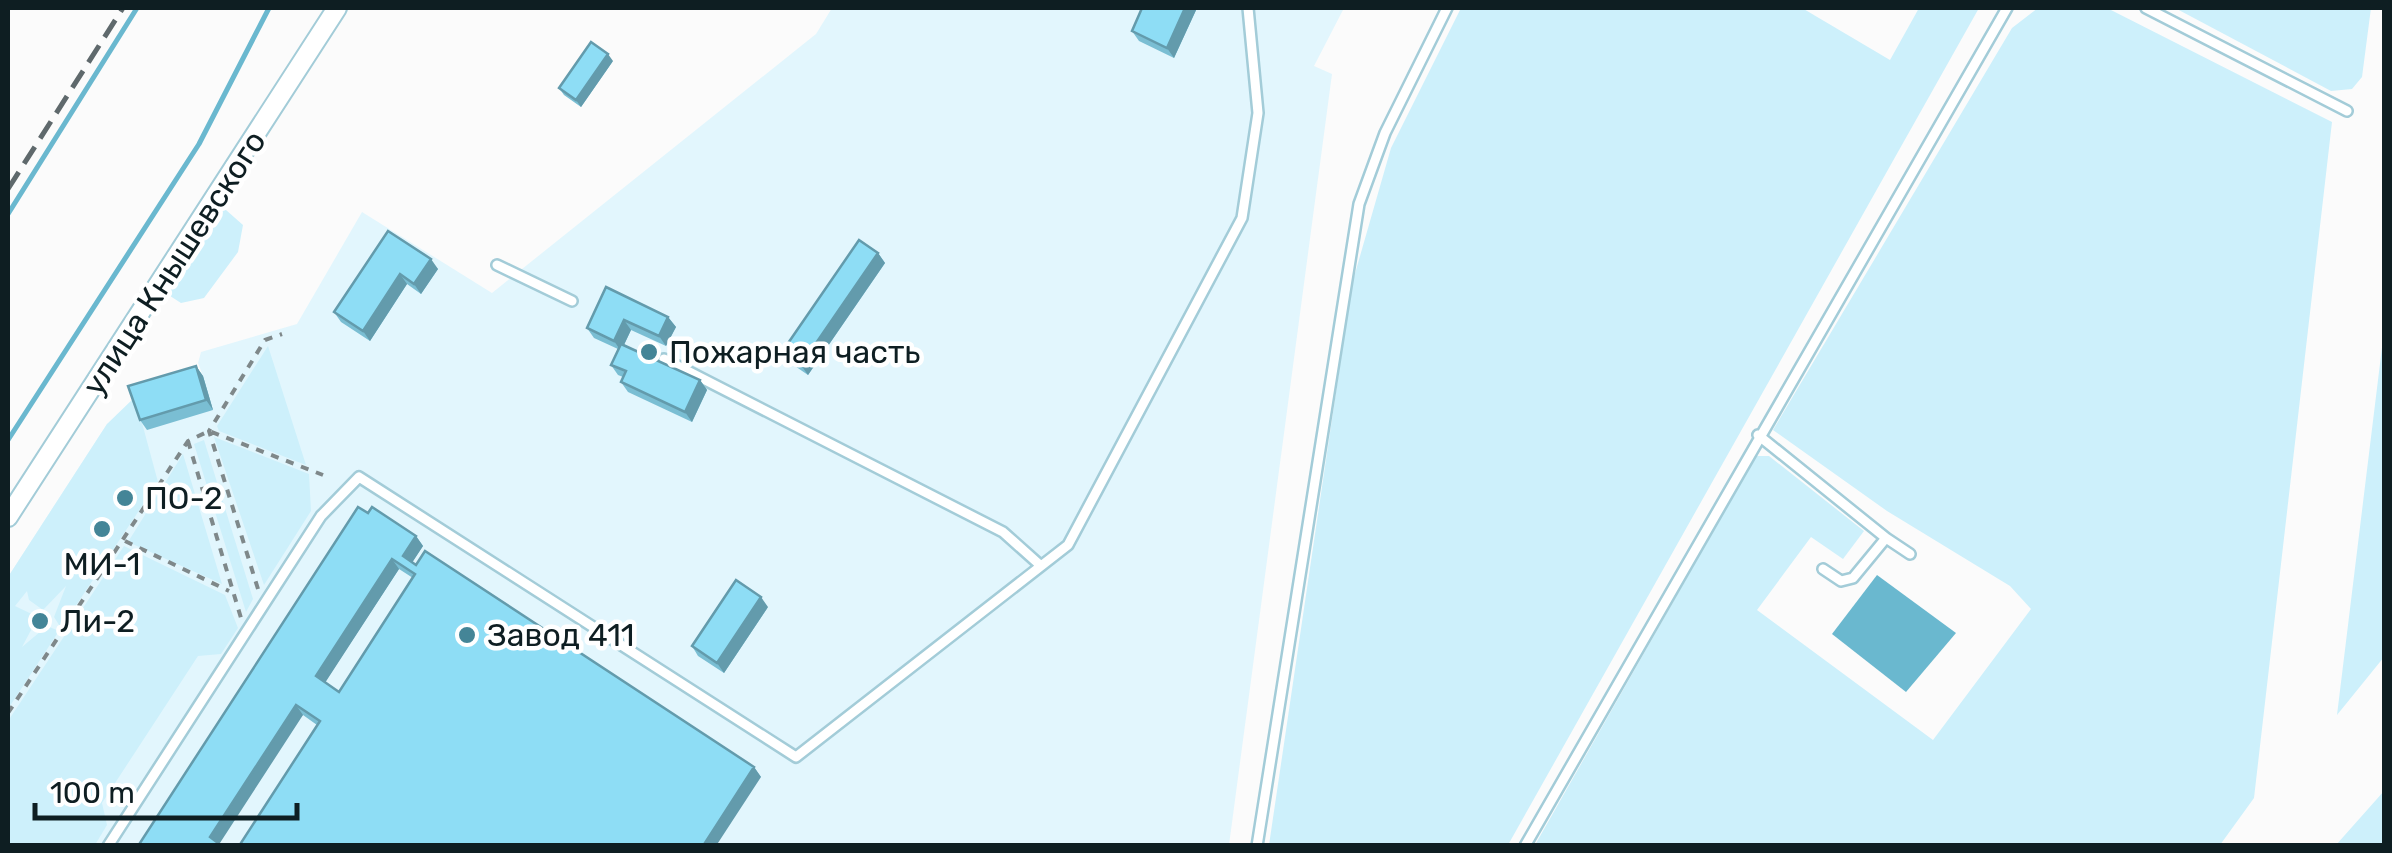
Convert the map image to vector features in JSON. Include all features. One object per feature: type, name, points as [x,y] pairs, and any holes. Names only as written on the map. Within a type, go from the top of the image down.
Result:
[{"type":"street","name":"улица Кнышевского","points":[[8,517],[337,8]]},
{"type":"lane","points":[[108,846],[321,516],[360,476],[796,757],[1068,545],[1242,218],[1258,114],[1248,8]]},
{"type":"lane","points":[[1256,846],[1359,204],[1385,133],[1446,8]]},
{"type":"lane","points":[[1525,846],[2007,8]]},
{"type":"lane","points":[[2146,8],[2347,110]]},
{"type":"lane","points":[[497,266],[572,301]]},
{"type":"lane","points":[[664,360],[1002,532],[1040,565]]},
{"type":"lane","points":[[1758,435],[1910,554]]},
{"type":"lane","points":[[1824,569],[1841,581],[1852,578],[1886,538]]},
{"type":"path","points":[[8,714],[188,441],[209,431],[265,340],[282,334]]},
{"type":"path","points":[[209,431],[323,475]]},
{"type":"path","points":[[209,431],[263,604]]},
{"type":"path","points":[[188,441],[231,592],[246,630]]},
{"type":"path","points":[[125,541],[231,592]]},
{"type":"shaded area","points":[[832,8],[1344,8],[1314,66],[1332,74],[1229,845],[8,845],[8,577],[107,424],[203,376],[198,363],[201,352],[297,324],[362,212],[492,293],[816,34]]},
{"type":"shaded area","points":[[1461,8],[1802,8],[1890,60],[1919,8],[1979,8],[1508,845],[1269,845],[1352,284],[1391,148]]},
{"type":"shaded area","points":[[2038,8],[2107,8],[2332,122],[2254,798],[2220,845],[1535,845],[1756,456],[1769,456],[1864,531],[1843,559],[1811,537],[1757,610],[1933,740],[2031,609],[2010,586],[1887,511],[1773,430],[2012,28]]},
{"type":"shaded area","points":[[2175,8],[2371,8],[2362,77],[2352,89],[2331,91]]},
{"type":"shaded area","points":[[226,210],[243,225],[238,252],[204,298],[181,303],[167,294],[221,211]]},
{"type":"shaded area","points":[[2384,331],[2384,657],[2337,715]]},
{"type":"shaded area","points":[[268,346],[306,465],[219,431],[217,426]]},
{"type":"shaded area","points":[[135,397],[158,482],[61,628],[54,617],[66,586],[43,610],[29,600],[27,591],[15,606],[38,617],[22,647],[47,626],[59,631],[8,709],[8,577],[107,424]]},
{"type":"shaded area","points":[[214,437],[309,474],[311,511],[264,585]]},
{"type":"shaded area","points":[[204,440],[253,599],[246,612],[194,444]]},
{"type":"shaded area","points":[[183,454],[222,584],[128,542]]},
{"type":"shaded area","points":[[124,546],[225,595],[238,628],[221,654],[198,656],[102,803],[107,825],[95,845],[8,845],[8,721]]},
{"type":"shaded area","points":[[2384,791],[2384,845],[2336,845]]},
{"type":"water","points":[[1877,575],[1956,633],[1906,692],[1832,634]]},
{"type":"building","points":[[1142,8],[1185,8],[1167,48],[1132,31]]},
{"type":"building","points":[[591,42],[608,54],[576,100],[559,88]]},
{"type":"building","points":[[388,231],[431,259],[414,284],[400,274],[363,331],[334,312]]},
{"type":"building","points":[[859,240],[878,253],[801,365],[782,352]]},
{"type":"building","points":[[606,287],[668,317],[659,336],[624,320],[614,341],[587,328]]},
{"type":"building","points":[[621,344],[700,380],[685,412],[621,382],[626,371],[611,365]]},
{"type":"building","points":[[196,366],[206,400],[140,420],[128,386]]},
{"type":"building","name":"Завод 411","points":[[358,507],[368,513],[372,507],[416,536],[403,556],[416,565],[425,551],[754,767],[703,846],[239,846],[320,721],[296,705],[210,837],[222,846],[138,846]],"holes":[[[392,559],[415,574],[339,692],[316,676]]]},
{"type":"building","points":[[736,580],[761,597],[717,663],[692,646]]},
{"type":"waterway","points":[[8,214],[137,8]]},
{"type":"waterway","points":[[8,440],[199,144],[269,8]]},
{"type":"railway","points":[[8,189],[123,8]]},
{"type":"place","name":"Пожарная часть","points":[[649,352]]},
{"type":"place","name":"ПО-2","points":[[125,498]]},
{"type":"place","name":"МИ-1","points":[[102,529]]},
{"type":"place","name":"Ли-2","points":[[40,621]]},
{"type":"place","name":"Завод 411","points":[[467,635]]}]
